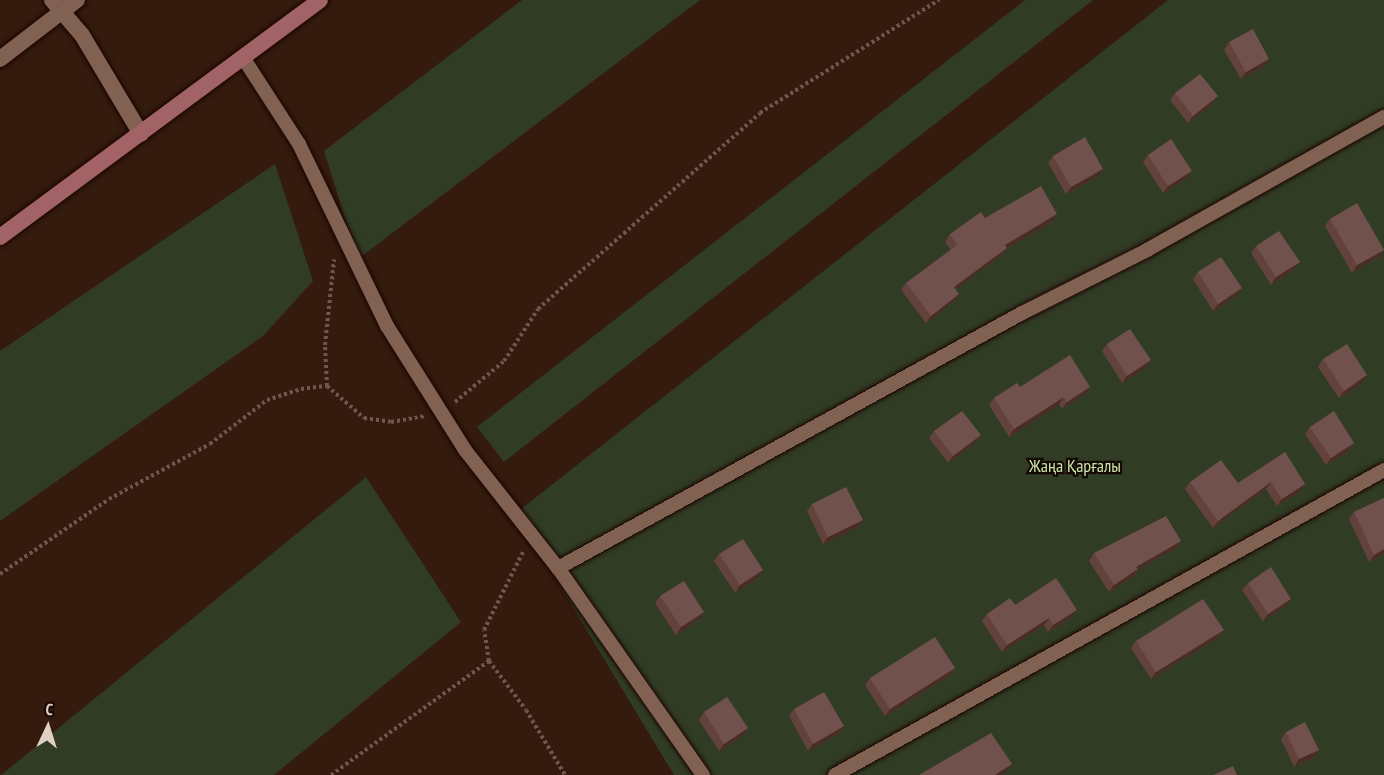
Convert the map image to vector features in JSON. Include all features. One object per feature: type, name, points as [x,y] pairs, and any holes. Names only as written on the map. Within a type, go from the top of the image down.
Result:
[{"type":"main road","points":[[0,237],[244,59],[320,0]]},
{"type":"street","points":[[0,59],[58,6],[77,0]]},
{"type":"street","points":[[58,6],[82,35],[141,134]]},
{"type":"lane","points":[[244,59],[299,144],[337,229],[387,326],[444,412],[465,450],[532,538],[558,568],[703,775]]},
{"type":"lane","points":[[558,568],[1022,313],[1147,250],[1384,117]]},
{"type":"lane","points":[[835,775],[1384,470]]},
{"type":"path","points":[[337,229],[325,345],[327,386],[364,418],[391,422],[444,412],[504,361],[538,309],[760,113],[939,0]]},
{"type":"path","points":[[0,574],[109,499],[210,444],[267,400],[301,389],[327,386]]},
{"type":"path","points":[[532,538],[515,562],[484,630],[489,661],[526,710],[565,775]]},
{"type":"path","points":[[331,775],[489,661]]},
{"type":"green space","points":[[522,0],[700,0],[358,259],[324,151]]},
{"type":"green space","points":[[1025,0],[1093,0],[504,462],[477,427]]},
{"type":"green space","name":"Жаңа Қарғалы","points":[[1168,0],[1384,0],[1384,775],[674,775],[516,513]]},
{"type":"green space","points":[[275,164],[313,281],[263,336],[0,521],[0,351]]},
{"type":"green space","points":[[366,477],[461,622],[274,775],[1,775]]},
{"type":"building","points":[[1253,29],[1269,59],[1246,72],[1229,42]]},
{"type":"building","points":[[1200,74],[1218,96],[1193,116],[1175,93]]},
{"type":"building","points":[[1085,137],[1103,169],[1071,187],[1053,156]]},
{"type":"building","points":[[1171,139],[1192,171],[1168,186],[1148,155]]},
{"type":"building","points":[[1041,186],[1057,214],[1005,245],[1007,248],[954,287],[959,294],[931,316],[906,283],[957,245],[950,234],[981,212],[985,218]]},
{"type":"building","points":[[1357,203],[1384,250],[1357,265],[1330,219]]},
{"type":"building","points":[[1279,231],[1300,262],[1276,277],[1256,246]]},
{"type":"building","points":[[1221,257],[1242,288],[1218,304],[1198,272]]},
{"type":"building","points":[[1130,329],[1151,360],[1127,376],[1107,344]]},
{"type":"building","points":[[1347,344],[1367,375],[1344,391],[1323,359]]},
{"type":"building","points":[[1070,355],[1090,387],[1067,402],[1064,397],[1014,429],[994,398],[1017,383],[1020,387]]},
{"type":"building","points":[[962,411],[981,435],[953,456],[934,431]]},
{"type":"building","points":[[1334,411],[1354,443],[1331,458],[1310,427]]},
{"type":"building","points":[[1285,452],[1305,484],[1282,499],[1271,482],[1218,521],[1190,482],[1221,460],[1238,483]]},
{"type":"building","points":[[846,487],[863,520],[828,537],[812,504]]},
{"type":"building","points":[[1384,498],[1384,549],[1374,555],[1354,512]]},
{"type":"building","points":[[1166,516],[1181,541],[1136,567],[1138,569],[1114,585],[1094,553]]},
{"type":"building","points":[[743,539],[763,570],[740,585],[719,554]]},
{"type":"building","points":[[1271,567],[1291,599],[1268,614],[1248,583]]},
{"type":"building","points":[[1056,578],[1077,610],[1053,625],[1049,618],[1007,645],[987,614],[1010,598],[1015,605]]},
{"type":"building","points":[[684,581],[704,612],[681,627],[660,596]]},
{"type":"building","points":[[1203,599],[1224,630],[1156,672],[1136,641]]},
{"type":"building","points":[[935,637],[955,668],[890,709],[870,678]]},
{"type":"building","points":[[824,692],[844,726],[813,744],[794,709]]},
{"type":"building","points":[[727,697],[748,728],[724,744],[704,712]]},
{"type":"building","points":[[1305,722],[1319,750],[1299,759],[1286,732]]},
{"type":"building","points":[[991,733],[1012,764],[995,775],[919,775]]},
{"type":"building","points":[[1233,766],[1237,775],[1213,775]]}]
